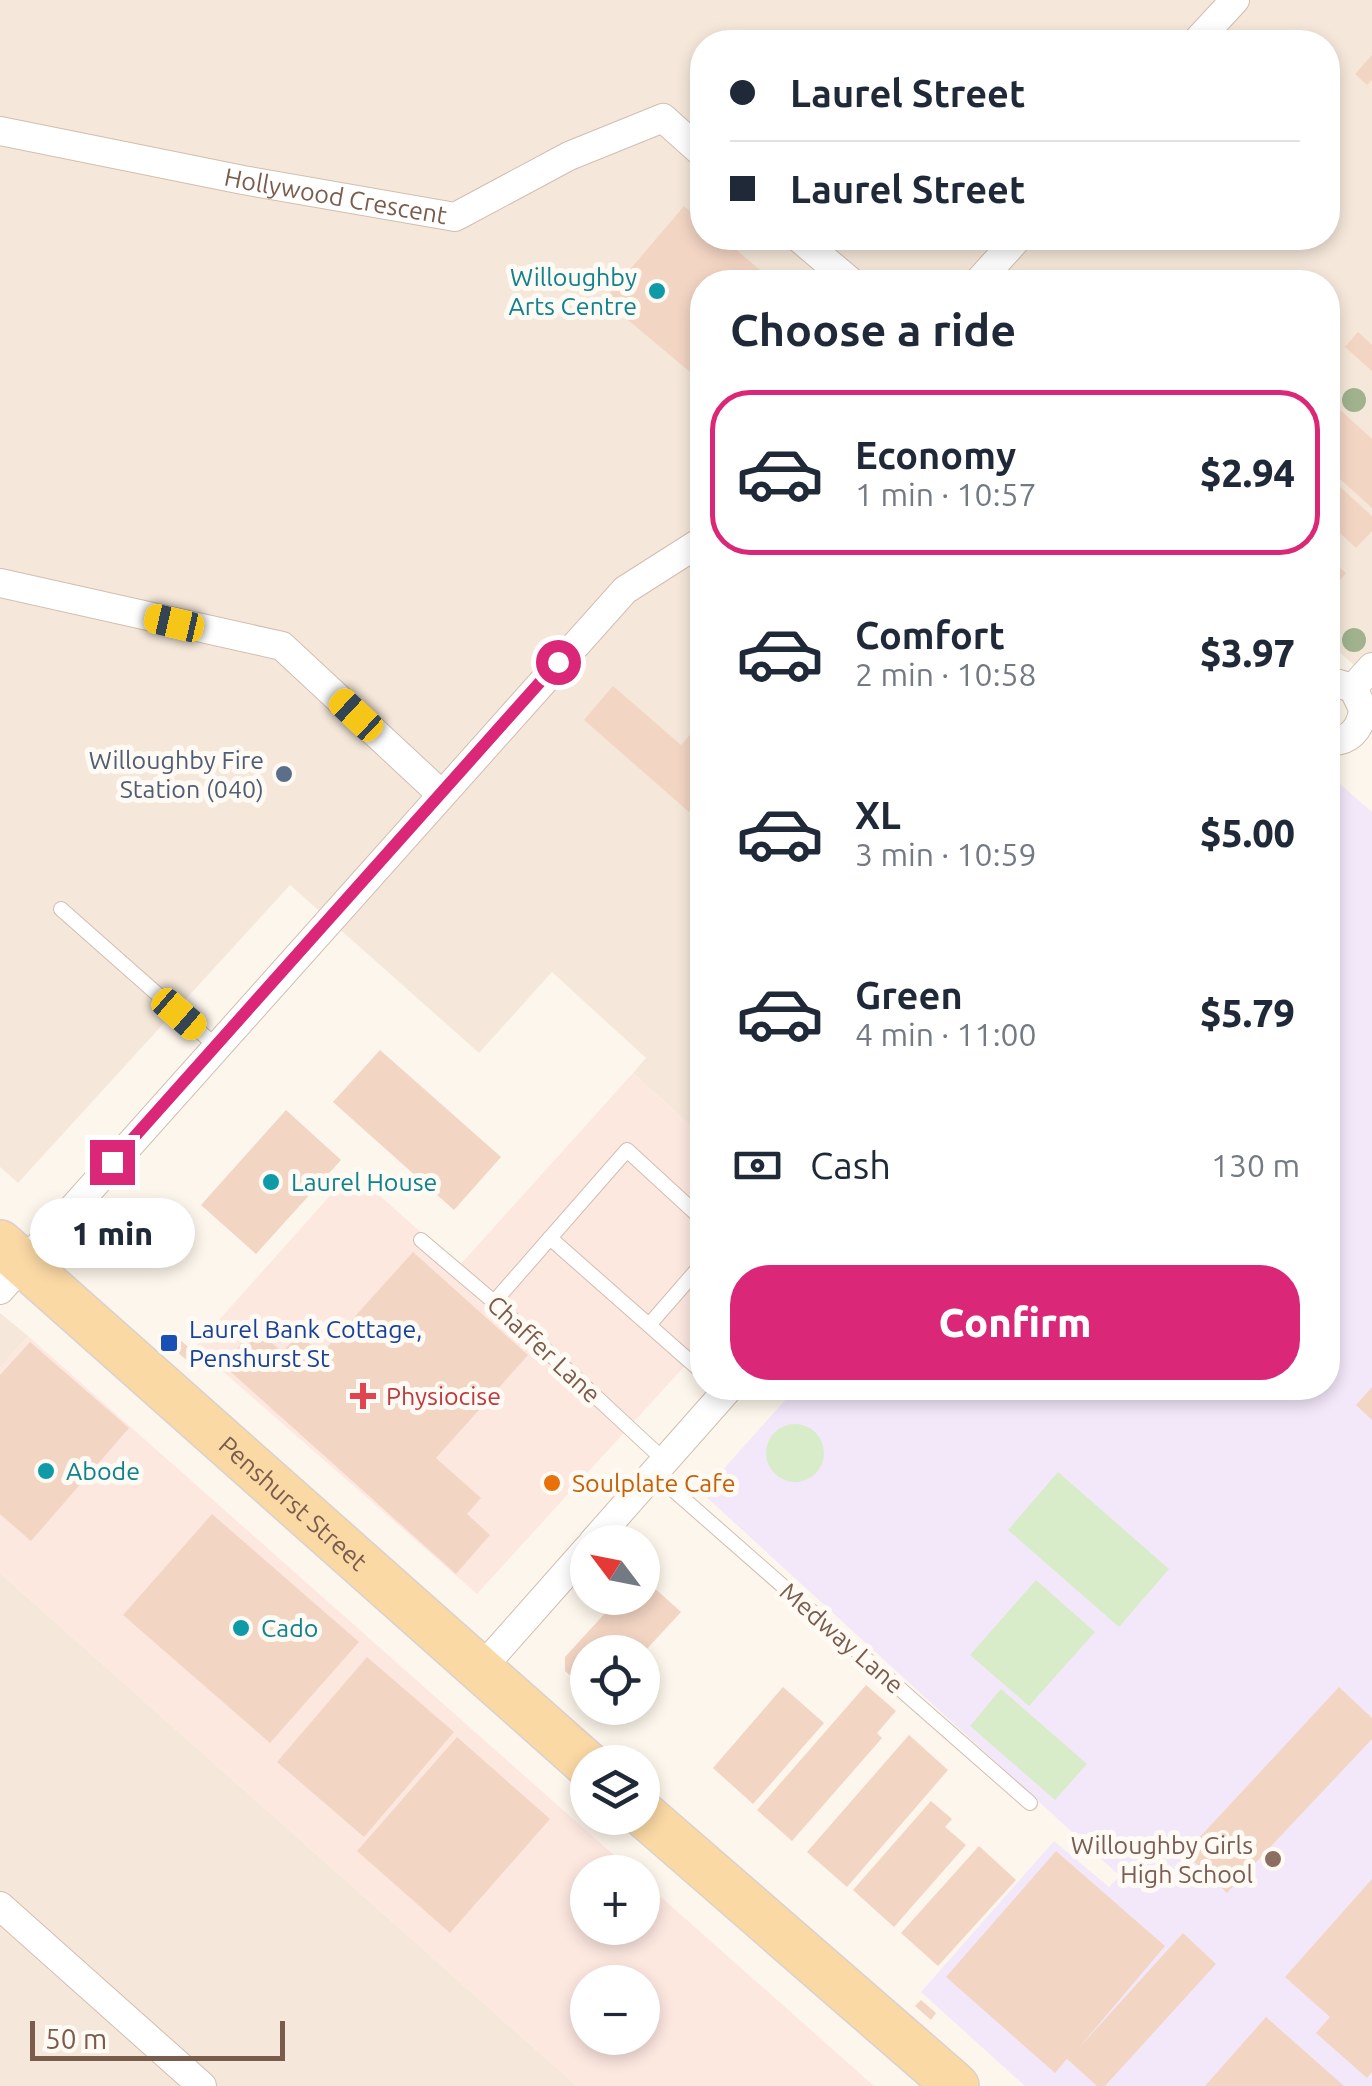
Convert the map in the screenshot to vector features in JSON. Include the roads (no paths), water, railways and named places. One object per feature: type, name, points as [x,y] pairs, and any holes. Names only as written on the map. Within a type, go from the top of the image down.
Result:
[{"type":"main road","name":"Penshurst Street","points":[[8,1266],[570,1749]]},
{"type":"main road","points":[[660,1829],[956,2086]]},
{"type":"street","points":[[1207,30],[1234,0]]},
{"type":"street","name":"Hollywood Crescent","points":[[0,131],[243,180],[456,216],[569,156],[663,118],[690,142]]},
{"type":"street","points":[[813,250],[837,270]]},
{"type":"street","points":[[989,270],[1007,250]]},
{"type":"street","points":[[8,1266],[216,1046],[625,590],[690,549]]},
{"type":"street","points":[[0,583],[282,646],[440,793]]},
{"type":"street","points":[[1351,679],[1364,709],[1364,738]]},
{"type":"street","points":[[607,1525],[715,1400]]},
{"type":"street","points":[[479,1671],[570,1568]]},
{"type":"street","points":[[0,1906],[202,2086]]},
{"type":"lane","points":[[61,910],[216,1046]]},
{"type":"lane","points":[[494,1302],[627,1150],[690,1208]]},
{"type":"lane","points":[[550,1238],[690,1361]]},
{"type":"lane","name":"Chaffer Lane","points":[[421,1240],[494,1302],[659,1467]]},
{"type":"lane","points":[[649,1325],[690,1278]]},
{"type":"lane","name":"Medway Lane","points":[[659,1467],[1030,1803]]},
{"type":"place","name":"Willoughby Arts Centre","points":[[657,291]]},
{"type":"place","name":"Willoughby Fire Station (040)","points":[[284,774]]},
{"type":"place","name":"Laurel House","points":[[271,1182]]},
{"type":"place","name":"Laurel Bank Cottage, Penshurst St","points":[[169,1343]]},
{"type":"place","name":"Physiocise","points":[[363,1396]]},
{"type":"place","name":"Abode","points":[[46,1471]]},
{"type":"place","name":"Soulplate Cafe","points":[[552,1483]]},
{"type":"place","name":"Cado","points":[[241,1628]]},
{"type":"place","name":"Willoughby Girls High School","points":[[1273,1859]]}]
